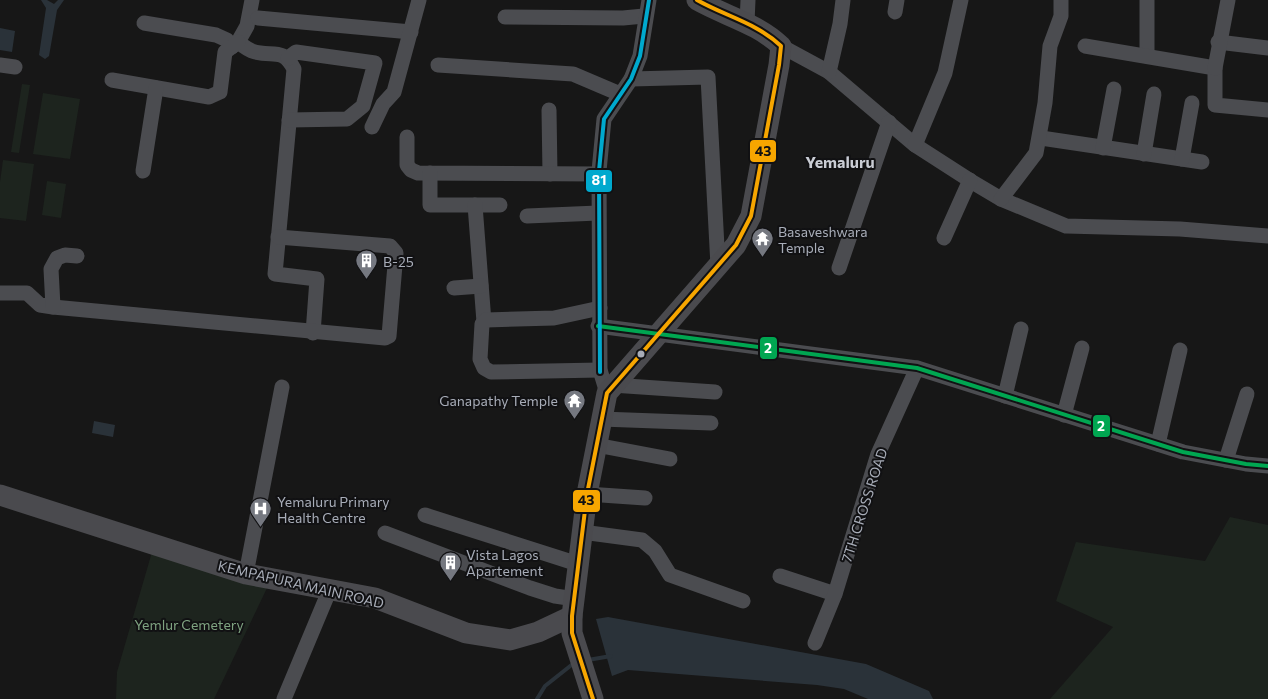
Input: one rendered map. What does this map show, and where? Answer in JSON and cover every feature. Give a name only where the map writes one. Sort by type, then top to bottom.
[{"type":"street","points":[[112,80],[209,97],[220,92],[225,52],[235,44],[247,26],[252,0]]},
{"type":"street","points":[[372,127],[383,104],[394,92],[420,0]]},
{"type":"street","points":[[575,620],[582,532],[587,494],[602,419],[606,383],[598,326],[600,308],[598,174],[604,119],[631,79],[640,56],[644,16],[648,0]]},
{"type":"street","points":[[697,0],[717,12],[767,33],[780,46],[829,72],[915,145],[1001,199],[1066,226],[1180,229],[1268,236]]},
{"type":"street","points":[[747,23],[748,0]]},
{"type":"street","points":[[829,72],[840,24],[843,0]]},
{"type":"street","points":[[915,145],[945,73],[961,0]]},
{"type":"street","points":[[1001,199],[1036,153],[1041,138],[1050,46],[1061,16],[1062,0]]},
{"type":"street","points":[[1148,0],[1148,56]]},
{"type":"street","points":[[1228,0],[1218,42],[1215,68],[1215,105],[1268,110]]},
{"type":"street","points":[[505,17],[623,18],[644,16]]},
{"type":"street","points":[[258,18],[411,32]]},
{"type":"street","points":[[144,23],[216,35],[252,51],[282,54],[288,58],[294,70],[275,274],[317,279],[313,333]]},
{"type":"street","points":[[1218,42],[1268,48]]},
{"type":"street","points":[[606,383],[658,335],[718,266],[736,245],[751,216],[780,46]]},
{"type":"street","points":[[1085,46],[1215,68]]},
{"type":"street","points":[[288,58],[296,52],[374,63],[363,106],[347,119],[289,120]]},
{"type":"street","points":[[438,65],[573,74],[620,94]]},
{"type":"street","points":[[631,79],[706,76],[709,79],[718,266]]},
{"type":"street","points":[[143,171],[156,88]]},
{"type":"street","points":[[1103,148],[1114,89]]},
{"type":"street","points":[[1144,154],[1154,94]]},
{"type":"street","points":[[1182,159],[1192,103]]},
{"type":"street","points":[[549,110],[550,174]]},
{"type":"street","points":[[839,268],[889,122]]},
{"type":"street","points":[[406,137],[407,165],[411,170],[418,173],[598,174]]},
{"type":"street","points":[[1041,138],[1202,162]]},
{"type":"street","points":[[430,173],[430,206],[500,205]]},
{"type":"street","points":[[944,238],[970,180]]},
{"type":"street","points":[[475,205],[484,322],[482,324],[480,359],[484,368],[491,372],[715,392]]},
{"type":"street","points":[[527,216],[598,213]]},
{"type":"street","points":[[0,293],[28,293],[40,305],[52,307],[313,333],[385,338],[388,336],[396,253],[390,246],[278,237]]},
{"type":"street","points":[[52,307],[51,269],[57,258],[65,255],[77,256]]},
{"type":"street","points":[[454,288],[481,286]]},
{"type":"street","points":[[484,322],[486,320],[508,321],[554,318],[600,308]]},
{"type":"street","points":[[598,326],[637,329],[658,335],[917,368],[1158,444],[1226,460],[1268,466]]},
{"type":"street","points":[[1005,396],[1022,329]]},
{"type":"street","points":[[1064,415],[1082,348]]},
{"type":"street","points":[[1158,444],[1180,350]]},
{"type":"street","name":"7TH CROSS ROAD","points":[[815,643],[835,594],[878,454],[917,368]]},
{"type":"street","points":[[246,574],[282,387]]},
{"type":"street","points":[[1226,460],[1247,394]]},
{"type":"street","points":[[602,419],[710,423]]},
{"type":"street","points":[[596,445],[670,459]]},
{"type":"street","points":[[587,494],[645,498]]},
{"type":"street","name":"KEMPAPURA MAIN ROAD","points":[[0,495],[246,574],[374,598],[466,633],[510,640],[575,620]]},
{"type":"street","points":[[425,515],[578,564]]},
{"type":"street","points":[[582,532],[642,540],[655,551],[670,575],[743,601]]},
{"type":"street","points":[[385,533],[555,596],[575,620],[603,699]]},
{"type":"street","points":[[780,576],[835,594]]},
{"type":"street","points":[[284,699],[330,589]]},
{"type":"green space","points":[[22,84],[30,85],[19,153],[11,152]]},
{"type":"green space","points":[[43,93],[80,99],[70,159],[33,154]]},
{"type":"green space","points":[[3,160],[34,164],[26,221],[0,218],[0,182]]},
{"type":"green space","points":[[47,181],[66,184],[61,218],[42,215]]},
{"type":"green space","points":[[1230,517],[1268,525],[1268,699],[1050,699],[1113,627],[1056,601],[1076,542],[1205,561]]},
{"type":"green space","name":"Yemlur Cemetery","points":[[152,552],[267,588],[214,699],[116,699],[117,672]]},
{"type":"shaded area","points":[[41,0],[47,0],[54,4],[58,0],[64,0],[57,10],[49,56],[45,59],[39,55],[46,8]]},
{"type":"shaded area","points":[[0,28],[15,31],[12,52],[0,50]]},
{"type":"shaded area","points":[[94,421],[115,425],[113,437],[92,433]]},
{"type":"shaded area","points":[[608,617],[866,664],[929,691],[933,699],[868,699],[844,689],[817,685],[628,670],[612,676],[596,619]]},
{"type":"waterway","points":[[588,660],[611,656]]},
{"type":"waterway","points":[[537,699],[545,686],[574,663]]},
{"type":"transit line","name":"81","points":[[600,372],[599,171],[604,119],[631,79],[640,56],[649,0]]},
{"type":"transit line","name":"43","points":[[593,699],[572,633],[572,616],[587,494],[607,393],[736,245],[751,216],[779,65],[781,46],[772,38],[762,31],[697,0]]},
{"type":"transit line","name":"2","points":[[598,326],[917,368],[1183,452],[1246,464],[1268,466]]},
{"type":"place","name":"Basaveshwara Temple","points":[[762,258]]},
{"type":"place","name":"B-25","points":[[367,280]]},
{"type":"place","name":"Ganapathy Temple","points":[[574,419]]},
{"type":"place","name":"Yemaluru Primary Health Centre","points":[[261,528]]},
{"type":"place","name":"Vista Lagos Apartement","points":[[450,581]]},
{"type":"district","name":"Yemaluru","points":[[840,161]]}]
